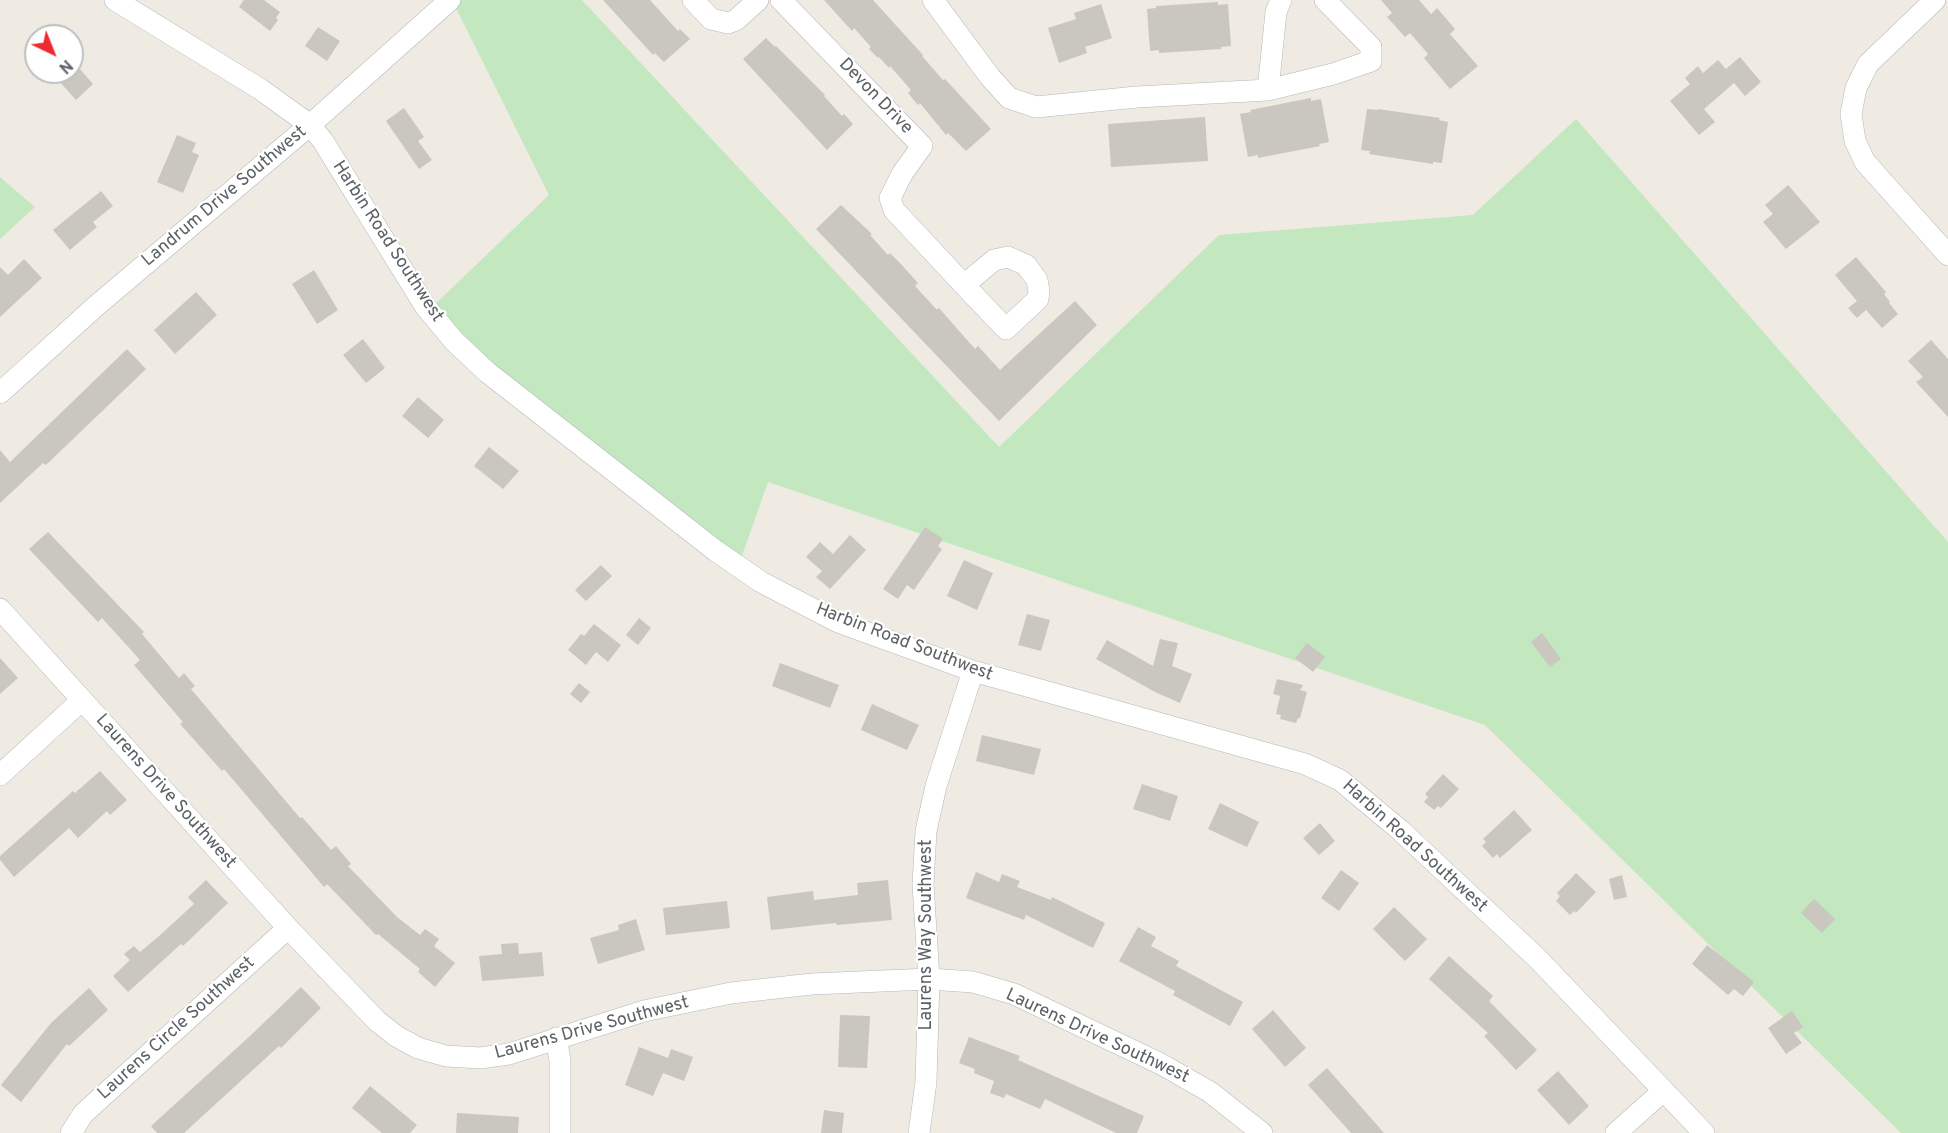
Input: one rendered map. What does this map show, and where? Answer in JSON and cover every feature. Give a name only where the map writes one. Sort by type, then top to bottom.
[{"type":"street","name":"Harbin Road Southwest","points":[[115,0],[260,89],[310,125],[323,141],[425,306],[454,341],[487,372],[716,551],[761,582],[838,622],[973,671],[1305,764],[1340,780],[1400,830],[1537,958],[1704,1133]]},
{"type":"street","name":"Landrum Drive Southwest","points":[[0,393],[96,306],[310,125],[450,0]]},
{"type":"street","points":[[693,0],[711,19],[728,23],[736,20],[758,0]]},
{"type":"street","name":"Devon Drive","points":[[781,0],[922,146],[902,174],[890,198],[894,210],[964,285]]},
{"type":"street","points":[[933,0],[990,77],[1009,98],[1036,107],[1137,97],[1268,90],[1333,74],[1371,61],[1371,48],[1325,0]]},
{"type":"street","points":[[1268,90],[1276,12],[1281,0]]},
{"type":"street","points":[[1935,0],[1868,64],[1856,88],[1851,114],[1855,141],[1865,162],[1948,255]]},
{"type":"street","name":"Laurens Drive Southwest","points":[[0,609],[288,928],[377,1021],[396,1036],[418,1048],[446,1056],[480,1058],[509,1054],[644,1011],[731,993],[812,984],[929,979],[973,982],[1014,994],[1161,1064],[1210,1092],[1262,1133]]},
{"type":"street","name":"Laurens Way Southwest","points":[[919,1133],[926,1082],[929,979],[923,884],[926,831],[936,786],[973,671]]},
{"type":"street","points":[[0,775],[81,701]]},
{"type":"street","name":"Laurens Circle Southwest","points":[[71,1133],[83,1114],[288,928]]},
{"type":"street","points":[[556,1038],[560,1060],[560,1133]]},
{"type":"street","points":[[1616,1133],[1663,1091]]},
{"type":"green space","points":[[456,0],[582,0],[999,447],[1219,235],[1473,215],[1576,119],[1948,542],[1948,1133],[1901,1133],[1485,725],[768,482],[738,567],[458,352],[431,308],[549,195],[453,2]]},
{"type":"green space","points":[[0,177],[35,207],[0,239]]},
{"type":"building","points":[[244,0],[264,0],[280,12],[276,18],[278,20],[270,31],[239,7]]},
{"type":"building","points":[[603,0],[650,0],[678,31],[680,29],[690,39],[664,62],[655,53],[653,55]]},
{"type":"building","points":[[824,0],[873,0],[943,80],[945,79],[991,129],[966,151],[948,133],[946,135],[920,103],[918,105],[908,93],[911,90],[890,66],[889,68],[869,49],[871,47],[854,28],[852,31]]},
{"type":"building","points":[[1381,0],[1419,0],[1431,14],[1437,8],[1455,29],[1450,34],[1478,66],[1450,89],[1424,58],[1428,54],[1410,33],[1405,37],[1387,17],[1392,13]]},
{"type":"building","points":[[1218,2],[1218,5],[1228,4],[1231,46],[1221,47],[1221,49],[1159,53],[1159,50],[1150,51],[1147,9],[1156,8],[1156,6]]},
{"type":"building","points":[[1101,4],[1112,38],[1085,47],[1087,53],[1059,63],[1048,28],[1076,19],[1074,13]]},
{"type":"building","points":[[318,27],[340,41],[327,61],[305,46]]},
{"type":"building","points":[[766,38],[825,95],[842,116],[844,114],[853,124],[827,150],[743,59]]},
{"type":"building","points":[[1740,57],[1761,82],[1745,96],[1734,83],[1704,109],[1715,122],[1699,135],[1670,101],[1690,84],[1685,78],[1698,66],[1703,73],[1718,60],[1726,69]]},
{"type":"building","points":[[84,74],[93,84],[76,100],[62,84],[84,84]]},
{"type":"building","points":[[1311,98],[1311,101],[1321,99],[1329,142],[1319,144],[1320,146],[1258,158],[1258,155],[1248,157],[1240,114]]},
{"type":"building","points":[[404,108],[424,137],[418,141],[432,160],[419,169],[386,121]]},
{"type":"building","points":[[1367,109],[1440,118],[1439,120],[1448,122],[1442,163],[1433,162],[1433,164],[1369,154],[1370,151],[1361,150]]},
{"type":"building","points":[[1205,117],[1208,161],[1111,167],[1108,124]]},
{"type":"building","points":[[177,135],[196,143],[192,152],[199,155],[183,193],[157,182]]},
{"type":"building","points":[[1788,185],[1820,222],[1786,249],[1763,222],[1773,214],[1765,205]]},
{"type":"building","points":[[101,191],[113,206],[93,222],[97,227],[70,250],[53,230]]},
{"type":"building","points":[[841,205],[872,234],[870,235],[888,255],[890,253],[900,263],[918,283],[915,286],[937,310],[939,308],[975,349],[978,346],[1000,370],[1075,301],[1097,325],[999,421],[816,229]]},
{"type":"building","points":[[1856,257],[1886,292],[1884,294],[1898,314],[1882,328],[1866,310],[1857,318],[1848,308],[1857,301],[1835,275]]},
{"type":"building","points":[[24,259],[42,278],[0,317],[0,267],[8,275]]},
{"type":"building","points":[[314,270],[338,310],[317,324],[292,284]]},
{"type":"building","points":[[196,292],[217,315],[175,354],[154,330]]},
{"type":"building","points":[[363,339],[385,368],[366,383],[343,355]]},
{"type":"building","points":[[1931,340],[1948,359],[1948,417],[1916,382],[1923,377],[1908,361]]},
{"type":"building","points":[[127,349],[146,369],[46,465],[43,463],[0,503],[0,450],[10,462]]},
{"type":"building","points":[[418,397],[444,420],[428,438],[402,416]]},
{"type":"building","points":[[489,447],[519,471],[503,489],[474,466]]},
{"type":"building","points":[[925,527],[943,539],[938,546],[942,549],[914,590],[907,585],[898,599],[883,589]]},
{"type":"building","points":[[48,532],[144,632],[142,634],[179,678],[184,673],[195,686],[191,689],[300,818],[302,817],[331,850],[336,846],[351,864],[348,866],[397,917],[420,935],[425,929],[439,939],[434,946],[455,963],[435,987],[418,972],[420,969],[378,934],[376,935],[327,884],[324,887],[224,769],[222,771],[180,724],[183,722],[134,665],[140,660],[102,618],[98,622],[29,549]]},
{"type":"building","points":[[850,535],[866,550],[830,589],[816,577],[822,571],[806,557],[820,542],[833,554]]},
{"type":"building","points":[[964,560],[993,573],[977,610],[947,596]]},
{"type":"building","points":[[601,565],[612,576],[586,601],[575,590]]},
{"type":"building","points":[[1027,614],[1050,620],[1041,651],[1018,645]]},
{"type":"building","points":[[639,618],[651,628],[638,645],[626,635]]},
{"type":"building","points":[[594,624],[621,645],[608,662],[596,652],[586,665],[568,650],[581,634],[584,636]]},
{"type":"building","points":[[1542,633],[1561,659],[1550,667],[1531,642]]},
{"type":"building","points":[[1160,639],[1178,643],[1172,666],[1192,674],[1180,703],[1155,692],[1096,659],[1107,640],[1153,666]]},
{"type":"building","points":[[1307,643],[1325,657],[1313,672],[1295,658]]},
{"type":"building","points":[[0,658],[18,678],[0,694]]},
{"type":"building","points":[[780,663],[839,685],[830,708],[772,686]]},
{"type":"building","points":[[1277,679],[1303,685],[1300,690],[1307,692],[1300,718],[1296,723],[1280,719],[1281,715],[1276,714],[1280,696],[1273,694]]},
{"type":"building","points":[[579,683],[590,692],[581,703],[570,694]]},
{"type":"building","points":[[872,704],[919,725],[907,750],[861,730]]},
{"type":"building","points":[[982,735],[1041,749],[1034,775],[976,761]]},
{"type":"building","points":[[100,771],[127,800],[110,815],[107,811],[78,838],[69,828],[14,877],[0,860],[0,856],[73,791],[75,793]]},
{"type":"building","points":[[1443,774],[1459,789],[1441,808],[1438,806],[1434,810],[1424,802],[1428,797],[1425,794]]},
{"type":"building","points":[[1142,784],[1178,796],[1170,821],[1133,809]]},
{"type":"building","points":[[1220,803],[1259,822],[1247,847],[1208,829]]},
{"type":"building","points":[[1514,810],[1532,830],[1500,858],[1497,854],[1493,858],[1482,846],[1486,842],[1483,839]]},
{"type":"building","points":[[1320,823],[1335,841],[1319,855],[1303,838]]},
{"type":"building","points":[[1341,870],[1359,883],[1339,911],[1321,898]]},
{"type":"building","points":[[976,872],[999,882],[1002,874],[1020,881],[1017,887],[1051,900],[1052,897],[1105,923],[1093,948],[1026,915],[1024,920],[966,898]]},
{"type":"building","points":[[1576,873],[1596,892],[1576,913],[1574,911],[1570,915],[1556,901],[1560,896],[1557,893]]},
{"type":"building","points":[[1622,875],[1627,897],[1614,900],[1609,879]]},
{"type":"building","points":[[206,880],[228,903],[183,946],[181,944],[128,992],[113,976],[130,960],[124,954],[134,946],[140,952],[158,937],[194,904],[188,897]]},
{"type":"building","points":[[888,880],[892,920],[771,930],[767,897],[813,891],[814,900],[858,895],[857,883]]},
{"type":"building","points":[[1814,899],[1835,919],[1822,933],[1801,913]]},
{"type":"building","points":[[727,901],[730,928],[666,935],[663,908]]},
{"type":"building","points":[[1394,907],[1427,939],[1405,961],[1373,929]]},
{"type":"building","points":[[636,919],[645,950],[598,964],[590,938],[619,930],[618,925]]},
{"type":"building","points":[[1138,927],[1156,937],[1151,946],[1179,961],[1176,966],[1243,1002],[1230,1026],[1173,995],[1175,991],[1119,961]]},
{"type":"building","points":[[518,943],[519,954],[542,952],[544,976],[482,981],[479,956],[502,954],[501,944]]},
{"type":"building","points":[[1707,945],[1754,982],[1743,996],[1734,989],[1728,995],[1692,964]]},
{"type":"building","points":[[1449,956],[1493,996],[1489,1001],[1537,1050],[1516,1070],[1484,1036],[1488,1033],[1429,979]]},
{"type":"building","points":[[301,987],[321,1008],[281,1048],[279,1046],[184,1133],[157,1133],[151,1126]]},
{"type":"building","points":[[89,988],[108,1010],[69,1046],[67,1044],[21,1102],[1,1085],[51,1023]]},
{"type":"building","points":[[1273,1010],[1306,1048],[1285,1067],[1252,1029]]},
{"type":"building","points":[[1792,1011],[1803,1027],[1794,1033],[1802,1043],[1786,1054],[1768,1028]]},
{"type":"building","points":[[840,1015],[870,1016],[867,1068],[838,1067]]},
{"type":"building","points":[[969,1037],[1020,1056],[1018,1060],[1144,1116],[1137,1133],[1116,1133],[1045,1099],[1040,1109],[1006,1094],[1004,1098],[990,1093],[994,1081],[974,1073],[975,1069],[959,1063]]},
{"type":"building","points":[[639,1047],[668,1058],[671,1049],[693,1057],[684,1081],[663,1073],[653,1096],[625,1085]]},
{"type":"building","points":[[1327,1068],[1384,1133],[1351,1133],[1308,1085]]},
{"type":"building","points":[[1558,1071],[1589,1106],[1569,1125],[1537,1090]]},
{"type":"building","points":[[370,1086],[417,1125],[410,1133],[382,1133],[352,1108]]},
{"type":"building","points":[[824,1110],[844,1113],[842,1133],[821,1133]]},
{"type":"building","points":[[457,1113],[519,1117],[518,1133],[456,1133]]}]
